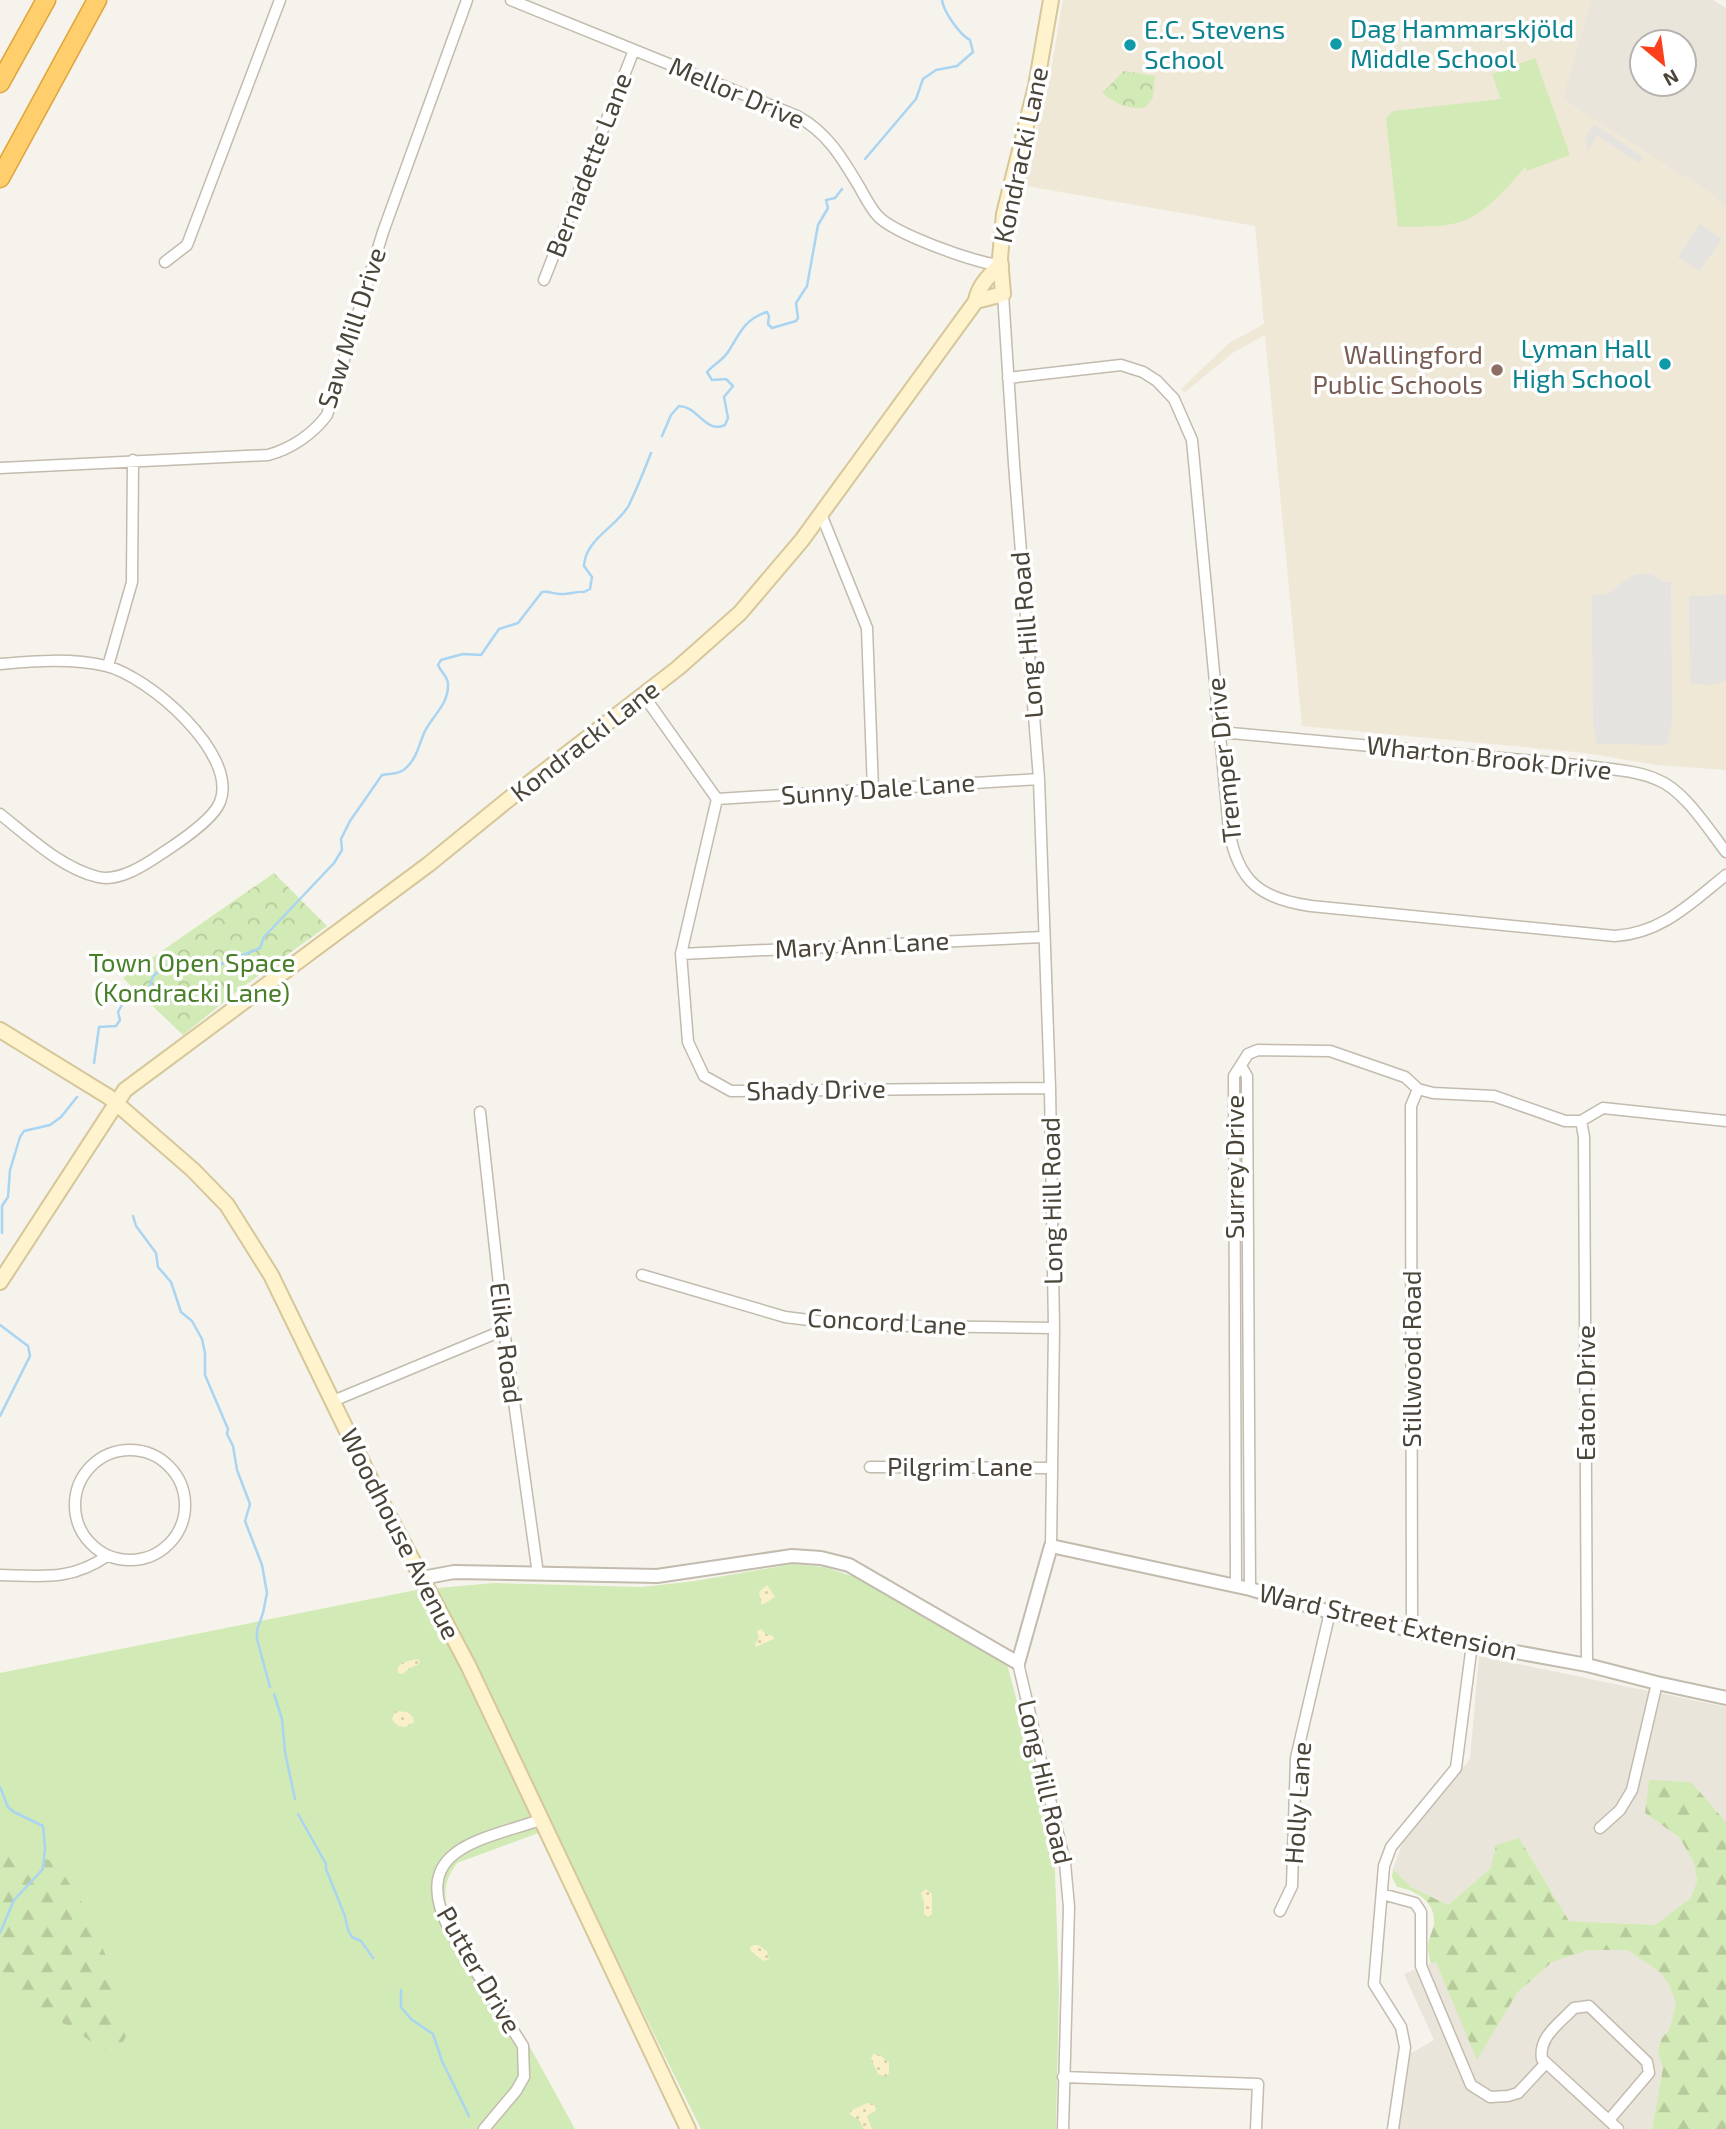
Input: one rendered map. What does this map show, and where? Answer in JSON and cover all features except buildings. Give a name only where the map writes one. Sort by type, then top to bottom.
[{"type":"highway","points":[[0,83],[46,0]]},
{"type":"highway","points":[[0,178],[97,0]]},
{"type":"main road","name":"Kondracki Lane","points":[[0,1282],[125,1090],[412,878],[515,794],[644,696],[699,652],[778,571],[976,301],[977,293],[1001,265],[1004,214],[1035,94],[1051,0]]},
{"type":"main road","name":"Long Hill Road","points":[[1001,265],[1003,294]]},
{"type":"main road","points":[[976,301],[1003,294]]},
{"type":"main road","name":"Woodhouse Avenue","points":[[0,1030],[116,1102],[194,1170],[231,1212],[271,1275],[468,1665],[688,2129]]},
{"type":"street","points":[[165,262],[187,245],[280,0]]},
{"type":"street","name":"Saw Mill Drive","points":[[0,468],[274,453],[310,433],[327,415],[383,232],[467,0]]},
{"type":"street","name":"Mellor Drive","points":[[511,0],[805,120],[833,144],[874,212],[883,222],[904,233],[980,262],[1001,265]]},
{"type":"street","name":"Bernadette Lane","points":[[544,280],[634,50]]},
{"type":"street","name":"Long Hill Road","points":[[1003,294],[1039,779],[1050,1087],[1054,1328],[1051,1546],[1018,1664],[1065,1863],[1069,1907],[1063,2129]]},
{"type":"street","name":"Tremper Drive","points":[[1008,378],[1121,365],[1143,372],[1157,381],[1178,404],[1192,440],[1229,830],[1237,860],[1256,887],[1285,901],[1615,936],[1635,934],[1660,924],[1726,875]]},
{"type":"street","points":[[108,666],[132,582],[133,460]]},
{"type":"street","points":[[821,514],[867,628],[873,790]]},
{"type":"street","points":[[0,664],[49,660],[108,666],[152,689],[181,712],[205,742],[225,788],[219,805],[190,835],[146,864],[120,876],[100,878],[61,861],[0,814]]},
{"type":"street","points":[[644,696],[718,799]]},
{"type":"street","name":"Wharton Brook Drive","points":[[1220,732],[1562,764],[1644,775],[1661,780],[1680,796],[1726,852]]},
{"type":"street","name":"Sunny Dale Lane","points":[[718,799],[1039,779]]},
{"type":"street","name":"Shady Drive","points":[[718,799],[681,954],[688,1042],[704,1076],[731,1091],[1050,1087]]},
{"type":"street","name":"Mary Ann Lane","points":[[681,954],[1043,937]]},
{"type":"street","points":[[1241,1066],[1248,1054],[1258,1050],[1330,1051],[1405,1077],[1418,1089],[1433,1093],[1494,1096],[1564,1121],[1581,1121],[1603,1108],[1726,1121]]},
{"type":"street","name":"Surrey Drive","points":[[1236,1586],[1234,1076],[1241,1066],[1247,1076],[1250,1589]]},
{"type":"street","name":"Stillwood Road","points":[[1412,1630],[1411,1106],[1418,1089]]},
{"type":"street","name":"Elika Road","points":[[480,1112],[504,1330],[538,1574]]},
{"type":"street","name":"Eaton Drive","points":[[1581,1121],[1584,1137],[1587,1665]]},
{"type":"street","name":"Concord Lane","points":[[642,1275],[785,1317],[849,1325],[1054,1328]]},
{"type":"street","points":[[333,1401],[504,1330]]},
{"type":"street","points":[[0,1575],[53,1577],[75,1573],[107,1556],[128,1560],[150,1557],[167,1545],[180,1528],[185,1499],[174,1473],[164,1462],[152,1455],[131,1451],[110,1454],[92,1466],[79,1483],[75,1497],[78,1525],[90,1543],[107,1556]]},
{"type":"street","name":"Pilgrim Lane","points":[[870,1466],[1050,1468]]},
{"type":"street","name":"Ward Street Extension","points":[[1051,1546],[1250,1589],[1330,1612],[1472,1644],[1587,1665],[1726,1698]]},
{"type":"street","points":[[422,1578],[454,1572],[657,1576],[792,1556],[821,1558],[849,1565],[1018,1664]]},
{"type":"street","name":"Holly Lane","points":[[1280,1911],[1292,1886],[1296,1758],[1330,1612]]},
{"type":"street","points":[[1394,2129],[1405,2047],[1401,2027],[1374,1984],[1384,1866],[1391,1847],[1457,1768],[1472,1644]]},
{"type":"street","points":[[1600,1828],[1620,1810],[1632,1790],[1657,1683]]},
{"type":"street","name":"Putter Drive","points":[[484,2129],[516,2091],[524,2077],[523,2046],[444,1919],[436,1893],[438,1878],[442,1866],[453,1853],[478,1841],[541,1819]]},
{"type":"street","points":[[1382,1894],[1410,1901],[1419,1907],[1421,1966],[1471,2085],[1490,2096],[1508,2096],[1518,2093],[1545,2064]]},
{"type":"street","points":[[1609,2120],[1649,2073],[1647,2062],[1589,2006],[1574,2008],[1545,2038],[1541,2050],[1545,2064],[1618,2129]]},
{"type":"street","points":[[1063,2077],[1258,2084],[1256,2129]]},
{"type":"shaded area","name":"Wallingford Public Schools","points":[[1063,0],[1591,0],[1562,99],[1711,194],[1726,207],[1726,770],[1657,765],[1585,753],[1302,726],[1265,335],[1234,352],[1184,393],[1181,389],[1229,343],[1264,324],[1255,226],[1021,185],[1049,83]]},
{"type":"shaded area","points":[[1591,0],[1713,0],[1726,8],[1726,207],[1711,194],[1562,99]]},
{"type":"shaded area","points":[[1594,124],[1643,157],[1639,163],[1597,135],[1588,151],[1585,138]]},
{"type":"shaded area","points":[[1700,224],[1722,239],[1699,271],[1678,257]]},
{"type":"shaded area","points":[[1636,574],[1652,574],[1664,582],[1671,582],[1672,722],[1667,745],[1597,744],[1593,723],[1592,596],[1610,593]]},
{"type":"shaded area","points":[[1726,595],[1726,681],[1711,685],[1690,683],[1689,596]]},
{"type":"shaded area","points":[[1479,1656],[1726,1707],[1726,1822],[1691,1782],[1649,1781],[1645,1813],[1680,1838],[1694,1863],[1697,1881],[1692,1898],[1655,1925],[1569,1921],[1519,1838],[1491,1868],[1448,1905],[1411,1887],[1393,1869],[1402,1844],[1470,1759]]},
{"type":"shaded area","points":[[1588,1950],[1628,1950],[1661,1973],[1676,2004],[1669,2030],[1662,2038],[1658,2054],[1663,2068],[1652,2129],[1399,2129],[1410,2054],[1434,2040],[1404,1974],[1435,1961],[1517,1993],[1552,1962]]},
{"type":"green space","points":[[1535,58],[1570,155],[1527,171],[1525,167],[1489,205],[1463,221],[1440,226],[1398,227],[1386,118],[1393,111],[1501,99],[1492,74]]},
{"type":"green space","points":[[1124,71],[1155,76],[1153,97],[1146,107],[1122,105],[1102,93]]},
{"type":"green space","name":"Town Open Space (Kondracki Lane)","points":[[274,873],[327,926],[240,989],[183,1035],[123,978]]},
{"type":"green space","points":[[793,1564],[824,1567],[858,1578],[1007,1664],[1054,1841],[1059,1992],[1056,2129],[701,2129],[552,1828],[457,1863],[447,1882],[446,1900],[448,1915],[531,2049],[575,2129],[0,2129],[0,1673],[416,1590],[494,1583],[642,1587]]},
{"type":"green space","points":[[1649,1780],[1691,1782],[1726,1822],[1726,2129],[1652,2129],[1663,2068],[1658,2054],[1659,2047],[1669,2030],[1676,2004],[1661,1973],[1628,1950],[1588,1950],[1552,1962],[1517,1993],[1477,2060],[1436,1962],[1430,1963],[1428,1943],[1434,1924],[1432,1909],[1417,1894],[1397,1887],[1392,1877],[1393,1869],[1411,1887],[1448,1905],[1491,1868],[1496,1845],[1519,1838],[1569,1921],[1655,1925],[1691,1898],[1697,1881],[1694,1863],[1680,1838],[1645,1813]]},
{"type":"green space","points":[[0,1841],[56,1863],[87,1910],[110,1966],[118,2018],[126,2037],[119,2047],[106,2051],[14,1991],[0,1986]]},
{"type":"sand","points":[[767,1585],[775,1597],[761,1604],[759,1592]]},
{"type":"sand","points":[[761,1629],[774,1639],[756,1647],[759,1638],[757,1631]]},
{"type":"sand","points":[[417,1659],[419,1664],[403,1674],[398,1673],[397,1669],[401,1663]]},
{"type":"sand","points":[[395,1711],[408,1712],[414,1722],[406,1727],[397,1726],[392,1719]]},
{"type":"sand","points":[[926,1889],[932,1894],[932,1914],[928,1917],[924,1914],[921,1893]]},
{"type":"sand","points":[[753,1945],[767,1951],[769,1959],[763,1961],[751,1951],[750,1947]]},
{"type":"sand","points":[[873,2054],[880,2055],[889,2062],[889,2073],[886,2077],[878,2074],[871,2059]]},
{"type":"sand","points":[[867,2103],[876,2108],[867,2116],[872,2129],[864,2129],[859,2120],[849,2114]]},
{"type":"waterway","points":[[865,159],[916,99],[923,79],[936,70],[957,66],[973,52],[970,40],[953,22],[942,0]]},
{"type":"waterway","points":[[662,436],[671,415],[679,406],[691,410],[712,426],[725,425],[728,418],[724,397],[733,386],[726,379],[712,380],[707,372],[726,355],[747,323],[759,315],[767,312],[768,324],[772,328],[796,321],[796,303],[807,286],[818,225],[828,208],[826,200],[835,198],[842,189]]},
{"type":"waterway","points":[[94,1063],[99,1027],[116,1026],[120,1020],[118,1012],[123,1003],[147,995],[153,976],[160,971],[184,965],[214,967],[260,948],[264,937],[334,863],[342,850],[341,839],[350,821],[382,775],[404,770],[410,763],[427,727],[443,705],[448,684],[438,665],[441,660],[463,654],[481,655],[499,629],[518,623],[542,592],[563,594],[590,589],[592,577],[584,566],[590,548],[624,513],[651,453]]},
{"type":"waterway","points":[[2,1233],[2,1206],[8,1197],[10,1170],[20,1137],[24,1131],[50,1125],[61,1117],[77,1097]]},
{"type":"waterway","points":[[133,1216],[136,1226],[156,1253],[158,1267],[171,1282],[181,1312],[192,1321],[202,1339],[205,1375],[228,1429],[237,1470],[250,1504],[245,1521],[262,1565],[267,1593],[257,1639],[270,1687]]},
{"type":"waterway","points":[[0,1325],[28,1346],[30,1356],[0,1416]]},
{"type":"waterway","points":[[274,1694],[282,1719],[285,1752],[295,1799]]},
{"type":"waterway","points":[[0,1787],[8,1807],[43,1826],[45,1848],[43,1869],[14,1900],[0,1933]]},
{"type":"waterway","points":[[298,1814],[326,1864],[348,1930],[352,1937],[361,1941],[373,1958]]},
{"type":"waterway","points":[[401,1990],[401,2007],[411,2019],[433,2034],[442,2061],[469,2116]]},
{"type":"place","name":"Dag Hammarskjöld Middle School","points":[[1336,44]]},
{"type":"place","name":"E.C. Stevens School","points":[[1130,45]]},
{"type":"place","name":"Lyman Hall High School","points":[[1665,364]]},
{"type":"place","name":"Wallingford Public Schools","points":[[1497,370]]}]
